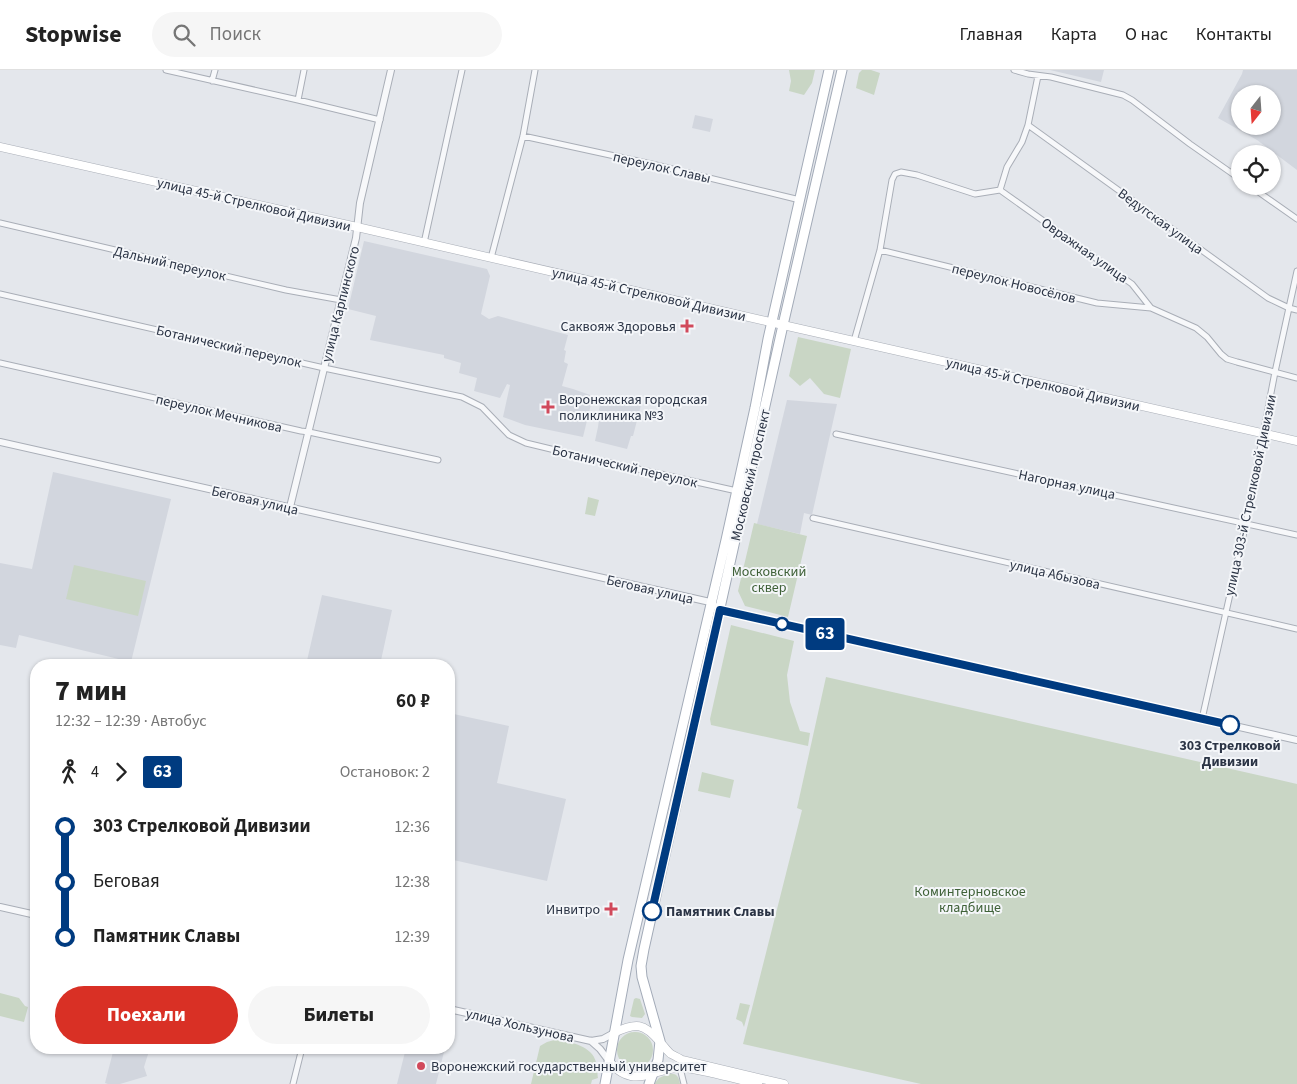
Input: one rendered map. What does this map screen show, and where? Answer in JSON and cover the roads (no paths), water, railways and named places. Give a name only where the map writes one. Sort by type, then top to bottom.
[{"type":"main road","name":"Московский проспект","points":[[605,1084],[628,960],[736,490],[829,70]]},
{"type":"main road","name":"Московский проспект","points":[[649,1084],[658,1060],[660,1041],[642,977],[641,966],[644,949],[783,325],[842,70]]},
{"type":"main road","name":"улица 45-й Стрелковой Дивизии","points":[[0,147],[1297,441]]},
{"type":"main road","name":"улица Хользунова","points":[[614,1034],[626,1027],[642,1027],[652,1031],[670,1053],[682,1060],[784,1084]]},
{"type":"main road","name":"улица Хользунова","points":[[609,1060],[616,1069],[624,1074],[633,1076],[643,1076],[667,1069],[680,1068],[758,1084]]},
{"type":"street","points":[[166,70],[380,120]]},
{"type":"street","points":[[212,81],[215,70]]},
{"type":"street","points":[[298,100],[304,70]]},
{"type":"street","name":"улица Карпинского","points":[[290,507],[356,238],[360,203],[391,70]]},
{"type":"street","points":[[424,243],[462,70]]},
{"type":"street","points":[[491,258],[523,136],[535,70]]},
{"type":"street","points":[[1014,70],[1123,94],[1231,173]]},
{"type":"street","points":[[854,341],[880,250],[892,180],[896,174],[901,172],[917,175],[975,194],[1000,190],[1007,167],[1022,142],[1028,125],[1038,76]]},
{"type":"street","name":"Ведугская улица","points":[[1028,125],[1268,298],[1297,310]]},
{"type":"street","name":"переулок Славы","points":[[523,136],[656,165],[800,200]]},
{"type":"street","name":"Овражная улица","points":[[1000,190],[1132,284],[1151,308],[1196,328],[1207,336],[1227,359],[1297,378]]},
{"type":"street","points":[[1263,195],[1297,219]]},
{"type":"street","name":"Дальний переулок","points":[[0,223],[267,285],[341,300]]},
{"type":"street","name":"переулок Новосёлов","points":[[880,250],[1096,303],[1151,308]]},
{"type":"street","name":"улица 303-й Стрелковой Дивизии","points":[[1202,719],[1246,523],[1275,372],[1297,271]]},
{"type":"street","name":"Ботанический переулок","points":[[0,294],[324,368],[462,397],[482,407],[509,435],[526,443],[736,490]]},
{"type":"street","name":"переулок Мечникова","points":[[0,363],[291,429],[438,460]]},
{"type":"street","name":"Нагорная улица","points":[[836,434],[1297,535]]},
{"type":"street","name":"Беговая улица","points":[[0,442],[710,602],[720,610],[1297,740]]},
{"type":"street","name":"улица Абызова","points":[[813,518],[1297,629]]},
{"type":"street","points":[[0,907],[30,914]]},
{"type":"street","name":"улица Хользунова","points":[[455,1010],[591,1041],[603,1039],[614,1034]]},
{"type":"street","name":"улица Хользунова","points":[[591,1041],[609,1060]]},
{"type":"street","points":[[293,1084],[300,1054]]},
{"type":"street","points":[[680,1068],[684,1084]]},
{"type":"place","name":"Саквояж Здоровья","points":[[687,326]]},
{"type":"place","name":"Воронежская городская поликлиника №3","points":[[548,407]]},
{"type":"place","name":"303 Стрелковой Дивизии","points":[[1230,725]]},
{"type":"place","name":"Инвитро","points":[[611,909]]},
{"type":"place","name":"Памятник Славы","points":[[652,911]]},
{"type":"place","name":"Воронежский государственный университет","points":[[421,1066]]},
{"type":"park label","name":"Московский сквер","points":[[769,580]]},
{"type":"park label","name":"Коминтерновское кладбище","points":[[970,900]]}]
